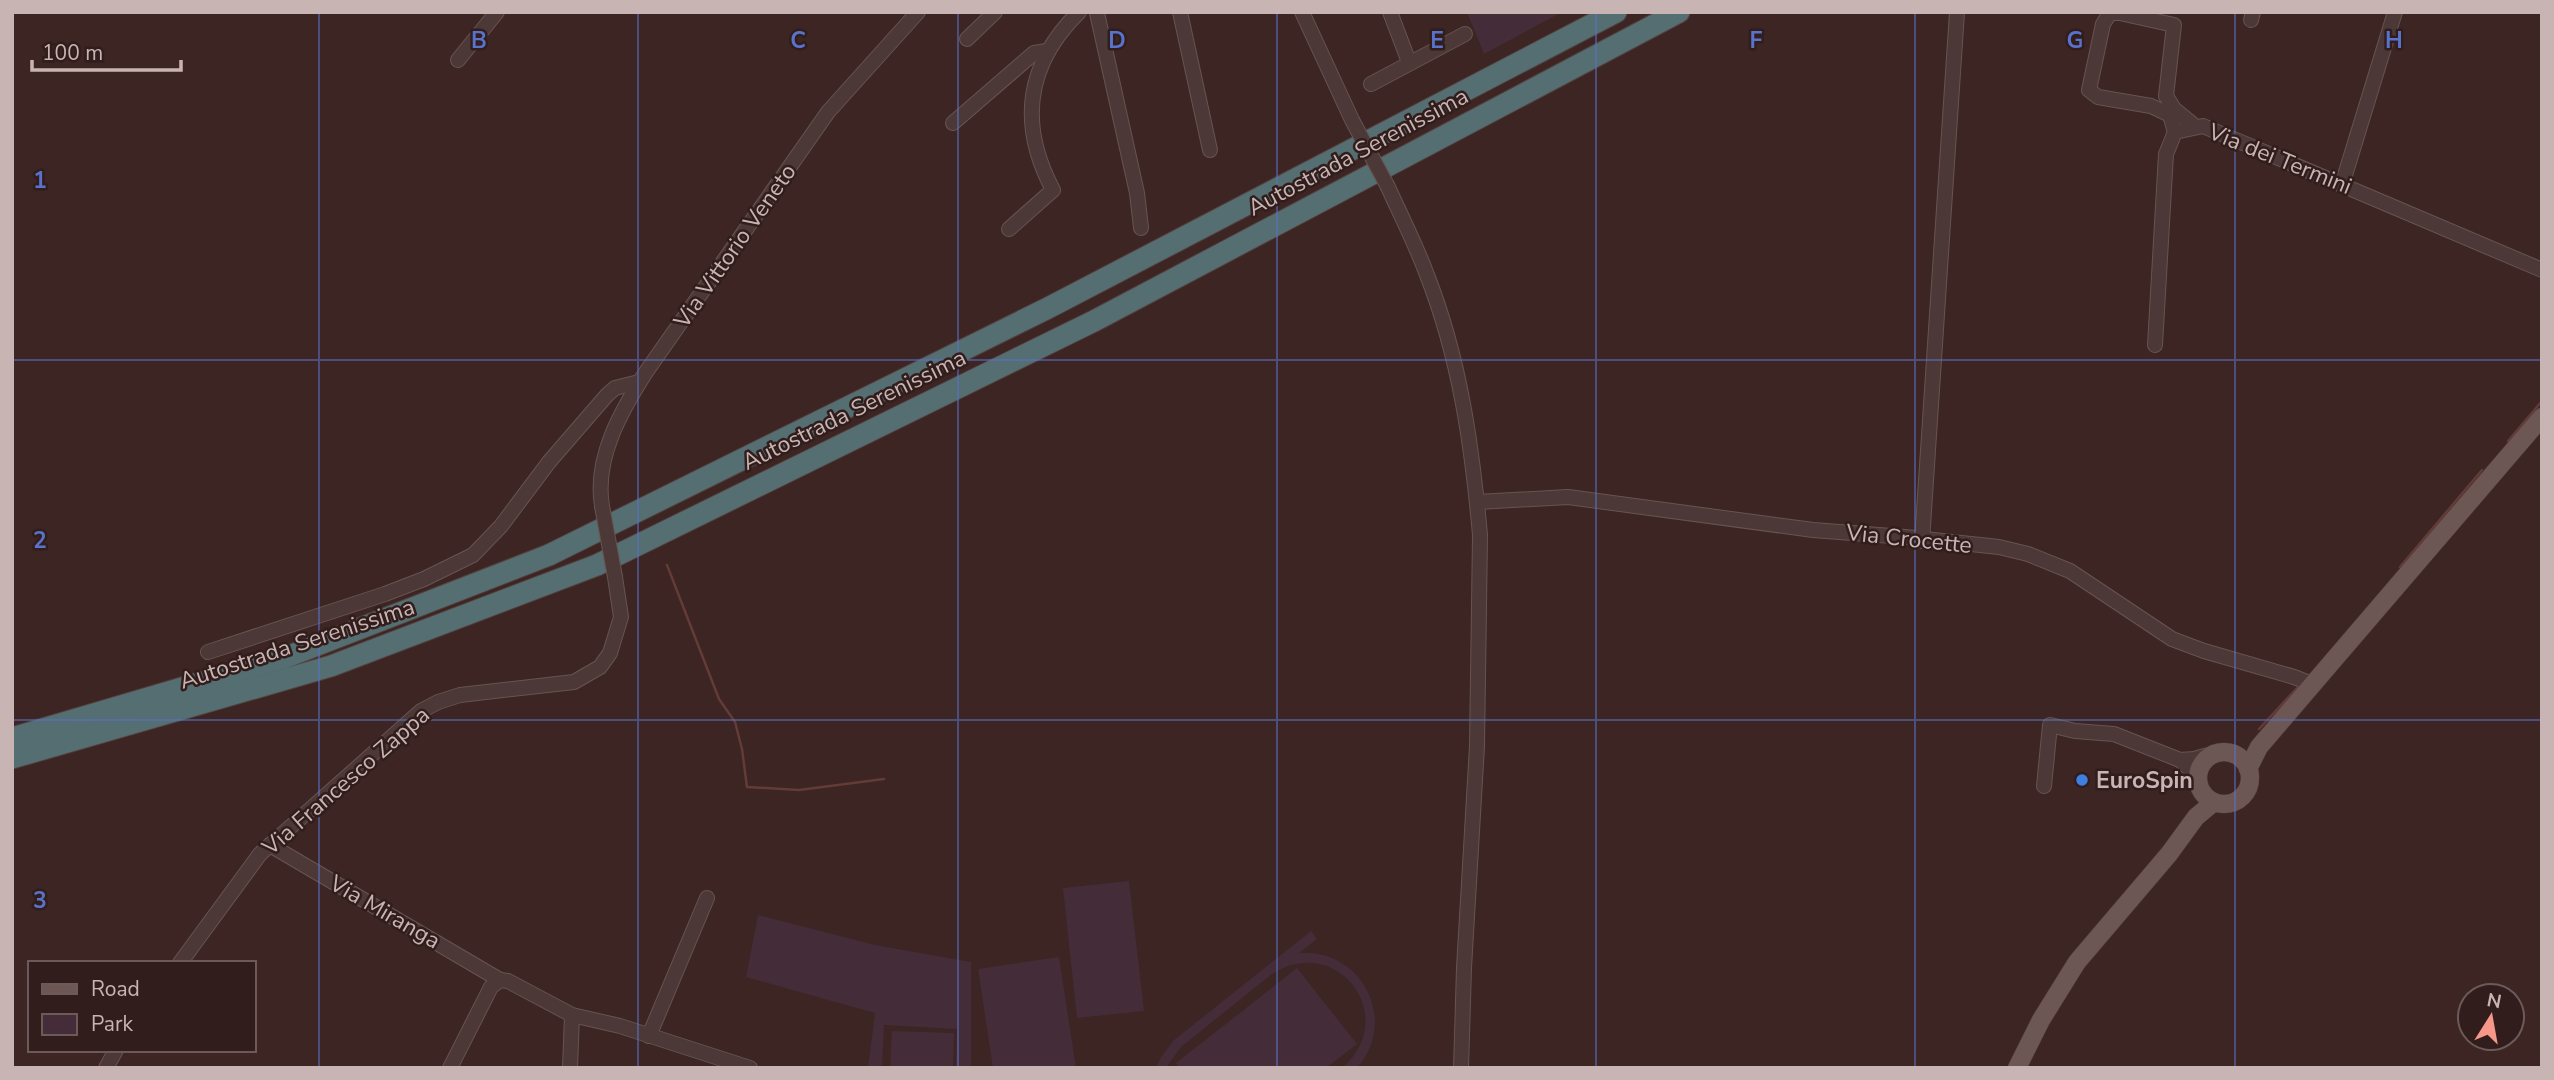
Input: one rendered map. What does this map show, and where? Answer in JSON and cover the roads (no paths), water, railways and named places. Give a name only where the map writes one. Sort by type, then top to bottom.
[{"type":"highway","name":"Autostrada Serenissima","points":[[12,738],[284,658],[549,555],[1048,308],[1616,12]]},
{"type":"highway","name":"Autostrada Serenissima","points":[[12,758],[331,666],[597,565],[1094,321],[1679,12]]},
{"type":"main road","points":[[2204,792],[2232,802],[2242,796],[2248,786],[2248,769],[2259,747],[2542,417]]},
{"type":"main road","points":[[2017,1068],[2041,1020],[2077,961],[2169,853],[2196,817],[2204,792],[2197,776],[2202,763],[2206,758],[2259,747]]},
{"type":"main road","points":[[2227,753],[2242,759],[2248,769]]},
{"type":"street","points":[[458,60],[497,12]]},
{"type":"street","name":"Via Vittorio Veneto","points":[[602,506],[603,476],[609,442],[623,408],[828,112],[918,12]]},
{"type":"street","points":[[967,38],[995,12]]},
{"type":"street","points":[[1009,229],[1053,191],[1039,155],[1032,104],[1036,76],[1047,51],[1061,30],[1079,12]]},
{"type":"street","points":[[1096,12],[1137,193],[1141,228]]},
{"type":"street","points":[[1180,12],[1210,150]]},
{"type":"street","points":[[1302,12],[1352,120],[1388,187],[1427,275],[1461,388],[1472,451],[1480,535],[1477,746],[1461,1068]]},
{"type":"street","points":[[1390,12],[1409,62]]},
{"type":"street","points":[[1922,541],[1957,12]]},
{"type":"street","points":[[2342,184],[2395,12]]},
{"type":"street","points":[[2175,132],[2170,115],[2151,106],[2098,97],[2089,90],[2103,24],[2110,13],[2174,25],[2166,96],[2174,109],[2196,127]]},
{"type":"street","points":[[1371,83],[1465,34]]},
{"type":"street","points":[[953,123],[1034,53],[1047,51]]},
{"type":"street","name":"Via dei Termini","points":[[2155,345],[2166,154],[2175,132],[2196,127],[2203,126],[2542,270]]},
{"type":"street","points":[[208,652],[385,594],[473,555],[501,526],[549,462],[607,396],[615,388],[639,383]]},
{"type":"street","name":"Via Crocette","points":[[1477,502],[1568,497],[1813,530],[1999,548],[2050,561],[2070,571],[2172,639],[2312,684]]},
{"type":"street","name":"Via Francesco Zappa","points":[[181,961],[260,853],[421,711],[460,695],[574,682],[600,667],[610,653],[621,617],[602,506]]},
{"type":"street","points":[[2044,786],[2050,725],[2075,731],[2114,734],[2180,760],[2192,772],[2204,792]]},
{"type":"street","points":[[2180,760],[2227,753]]},
{"type":"street","name":"Via Miranga","points":[[270,845],[504,980],[572,1015],[620,1026],[750,1068]]},
{"type":"street","points":[[649,1036],[707,898]]},
{"type":"street","points":[[450,1068],[491,987],[504,980]]},
{"type":"street","points":[[570,1068],[572,1015]]},
{"type":"street","points":[[106,1068],[115,1052]]},
{"type":"waterway","points":[[2508,441],[2542,401]]},
{"type":"waterway","points":[[2400,567],[2482,470]]},
{"type":"waterway","points":[[667,565],[719,699],[735,722],[747,787],[799,790],[884,779]]},
{"type":"waterway","points":[[2259,729],[2297,688]]},
{"type":"place","name":"EuroSpin","points":[[2082,780]]}]
